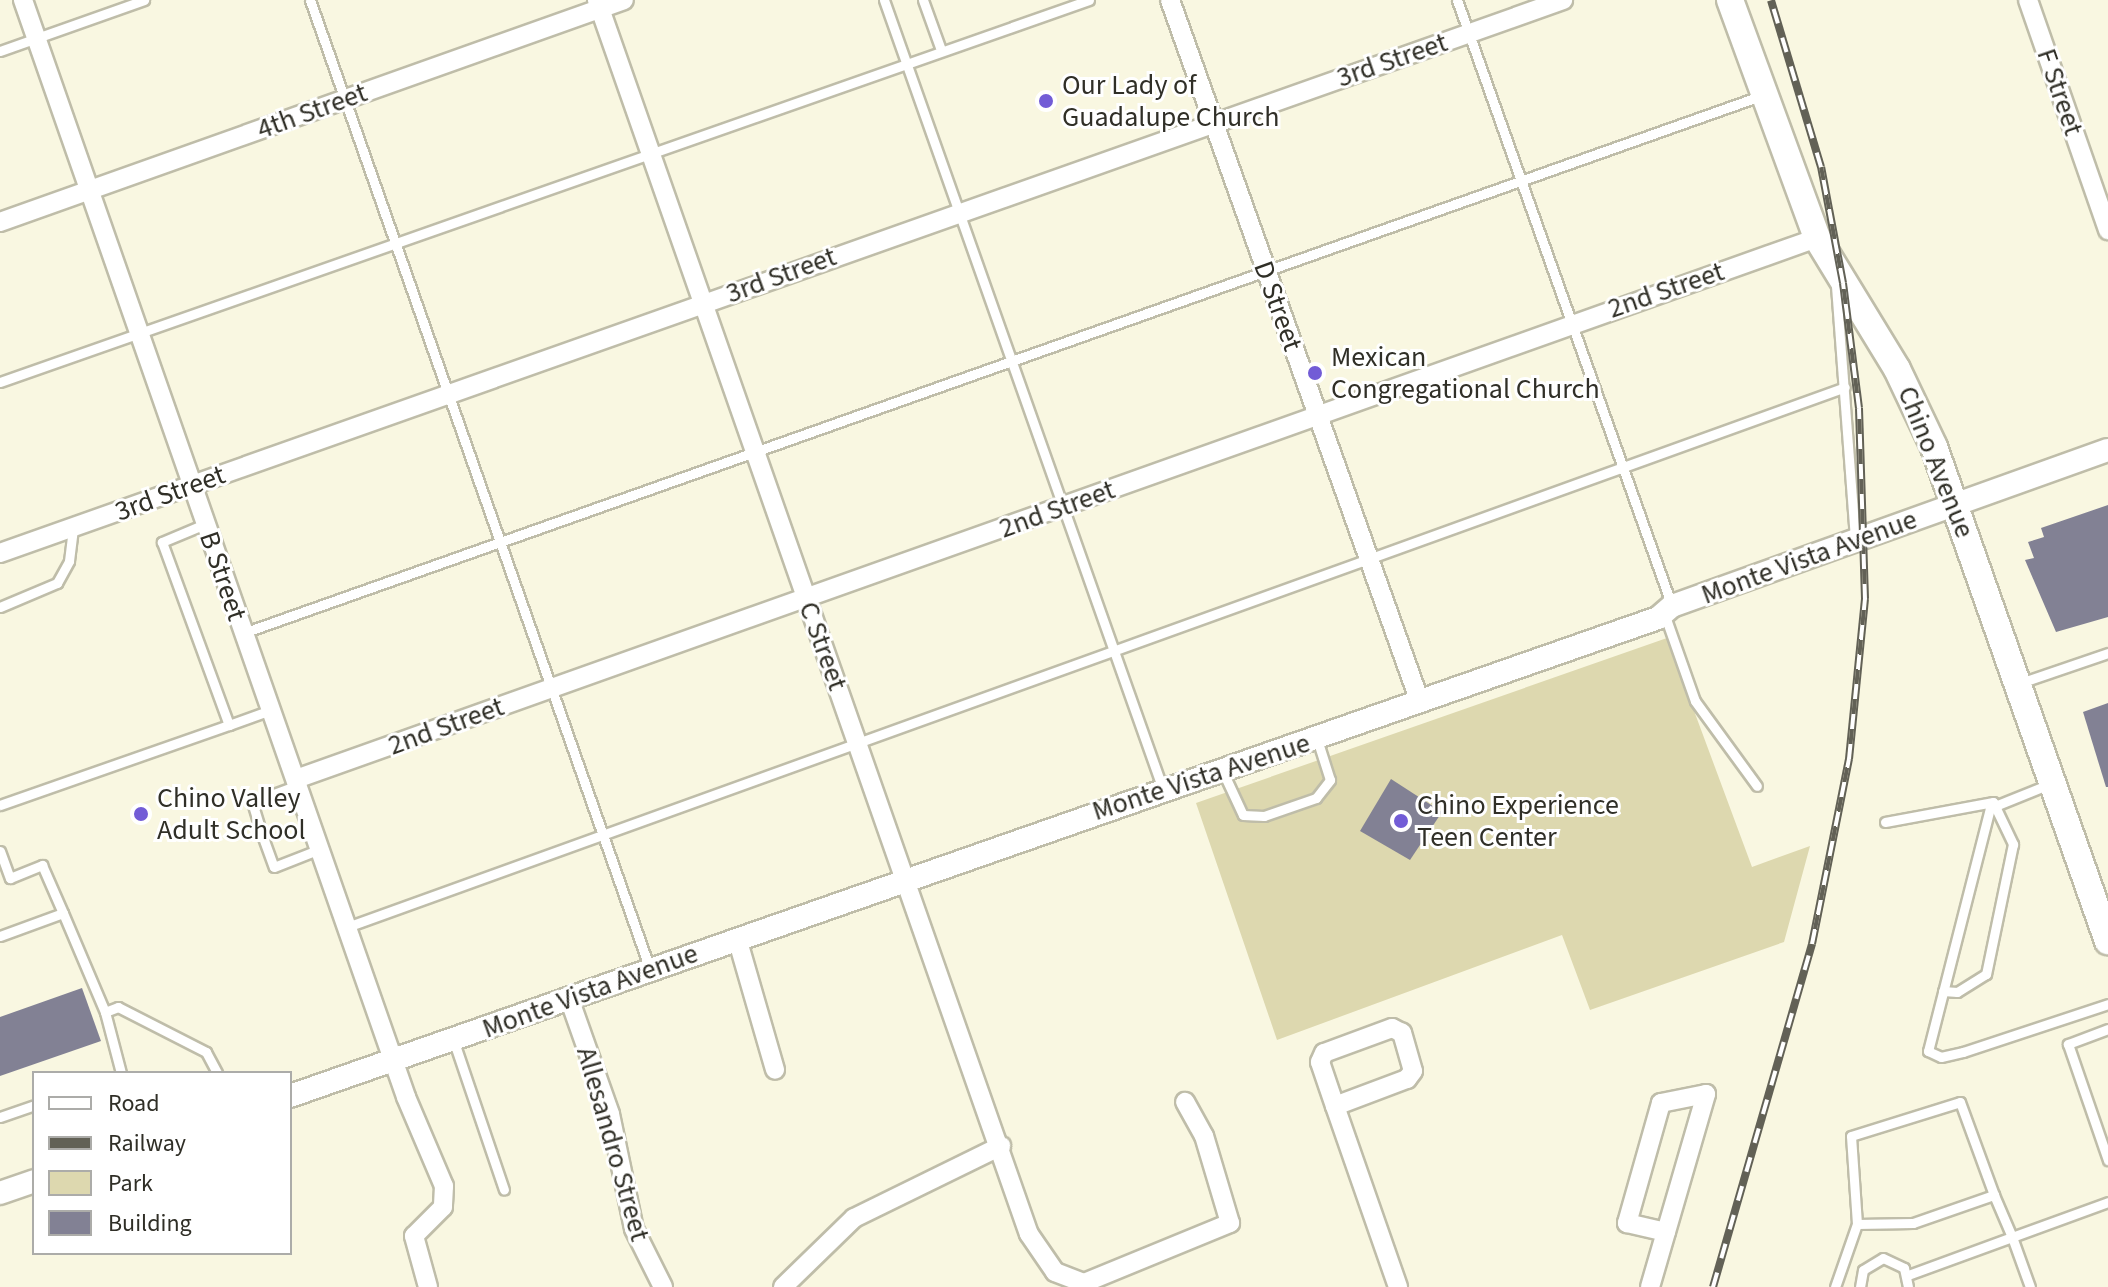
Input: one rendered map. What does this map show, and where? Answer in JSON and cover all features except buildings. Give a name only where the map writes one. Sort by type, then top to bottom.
[{"type":"main road","name":"Chino Avenue","points":[[1730,0],[1817,238],[1917,407],[1957,504],[2053,782],[2100,889],[2108,941]]},
{"type":"street","name":"B Street","points":[[23,0],[347,927],[444,1186],[443,1207],[414,1236],[428,1287]]},
{"type":"street","name":"4th Street","points":[[0,222],[345,99],[598,4],[624,0]]},
{"type":"street","name":"D Street","points":[[1170,0],[1420,702]]},
{"type":"street","name":"3rd Street","points":[[0,553],[1563,0]]},
{"type":"street","name":"F Street","points":[[2028,0],[2108,230]]},
{"type":"street","name":"C Street","points":[[598,4],[1001,1146],[1029,1234],[1068,1281],[1084,1283],[1230,1223],[1204,1136],[1185,1102]]},
{"type":"street","name":"2nd Street","points":[[297,782],[1317,417],[1571,322],[1817,238]]},
{"type":"street","name":"Monte Vista Avenue","points":[[292,1095],[1162,787],[1223,772],[1317,739],[1855,538],[2108,450]]},
{"type":"street","points":[[737,938],[775,1070]]},
{"type":"street","name":"Allesandro Street","points":[[569,998],[610,1114],[634,1229],[663,1287]]},
{"type":"street","points":[[1335,1106],[1407,1079],[1413,1071],[1402,1033],[1392,1028],[1324,1053],[1335,1106],[1398,1287]]},
{"type":"street","points":[[1650,1287],[1674,1205],[1706,1094],[1661,1103],[1627,1223],[1666,1232]]},
{"type":"street","points":[[783,1287],[854,1218],[1001,1146]]},
{"type":"street","points":[[0,1193],[32,1182]]},
{"type":"lane","points":[[0,51],[144,0]]},
{"type":"lane","points":[[310,0],[650,969]]},
{"type":"lane","points":[[884,0],[1162,787]]},
{"type":"lane","points":[[923,0],[941,50]]},
{"type":"lane","points":[[0,382],[906,61],[1089,0]]},
{"type":"lane","points":[[1457,0],[1623,467],[1695,701],[1757,786]]},
{"type":"lane","points":[[243,633],[499,538],[1011,356],[1265,272],[1520,176],[1763,95]]},
{"type":"lane","points":[[1833,268],[1855,538]]},
{"type":"lane","points":[[347,927],[1114,656],[1845,387]]},
{"type":"lane","points":[[205,524],[162,542],[229,725]]},
{"type":"lane","points":[[0,607],[57,583],[69,561],[73,528]]},
{"type":"lane","points":[[2019,683],[2108,653]]},
{"type":"lane","points":[[0,805],[271,710]]},
{"type":"lane","points":[[1223,772],[1243,815],[1290,807],[1326,792],[1330,780],[1317,739]]},
{"type":"lane","points":[[297,782],[252,802],[261,832],[274,867],[320,849]]},
{"type":"lane","points":[[1885,822],[1993,802],[2053,782]]},
{"type":"lane","points":[[1993,802],[1928,1051],[1941,1057],[2108,1004]]},
{"type":"lane","points":[[1943,991],[1957,992],[1986,974],[2013,844],[1993,802]]},
{"type":"lane","points":[[0,851],[10,878],[42,865],[105,1012],[120,1071]]},
{"type":"lane","points":[[0,936],[63,913]]},
{"type":"lane","points":[[105,1012],[118,1007],[206,1052],[216,1071]]},
{"type":"lane","points":[[2108,1029],[2068,1044],[2108,1160]]},
{"type":"lane","points":[[453,1039],[504,1190]]},
{"type":"lane","points":[[1835,1287],[1857,1224],[1851,1136],[1960,1102],[2029,1287]]},
{"type":"lane","points":[[0,1117],[32,1106]]},
{"type":"lane","points":[[1857,1224],[1913,1223],[1994,1195]]},
{"type":"lane","points":[[1908,1275],[2108,1202]]},
{"type":"lane","points":[[1860,1287],[1863,1270],[1876,1260],[1898,1263],[1908,1275],[1908,1287]]},
{"type":"green space","points":[[1667,638],[1752,867],[1810,846],[1784,942],[1590,1010],[1562,935],[1277,1040],[1196,803]]},
{"type":"railway","points":[[1713,1287],[1812,944],[1849,759],[1865,599],[1859,408],[1843,283],[1821,167],[1771,0]]},
{"type":"place","name":"Our Lady of Guadalupe Church","points":[[1046,101]]},
{"type":"place","name":"Mexican Congregational Church","points":[[1315,373]]},
{"type":"place","name":"Chino Valley Adult School","points":[[141,814]]},
{"type":"place","name":"Chino Experience Teen Center","points":[[1401,821]]}]
